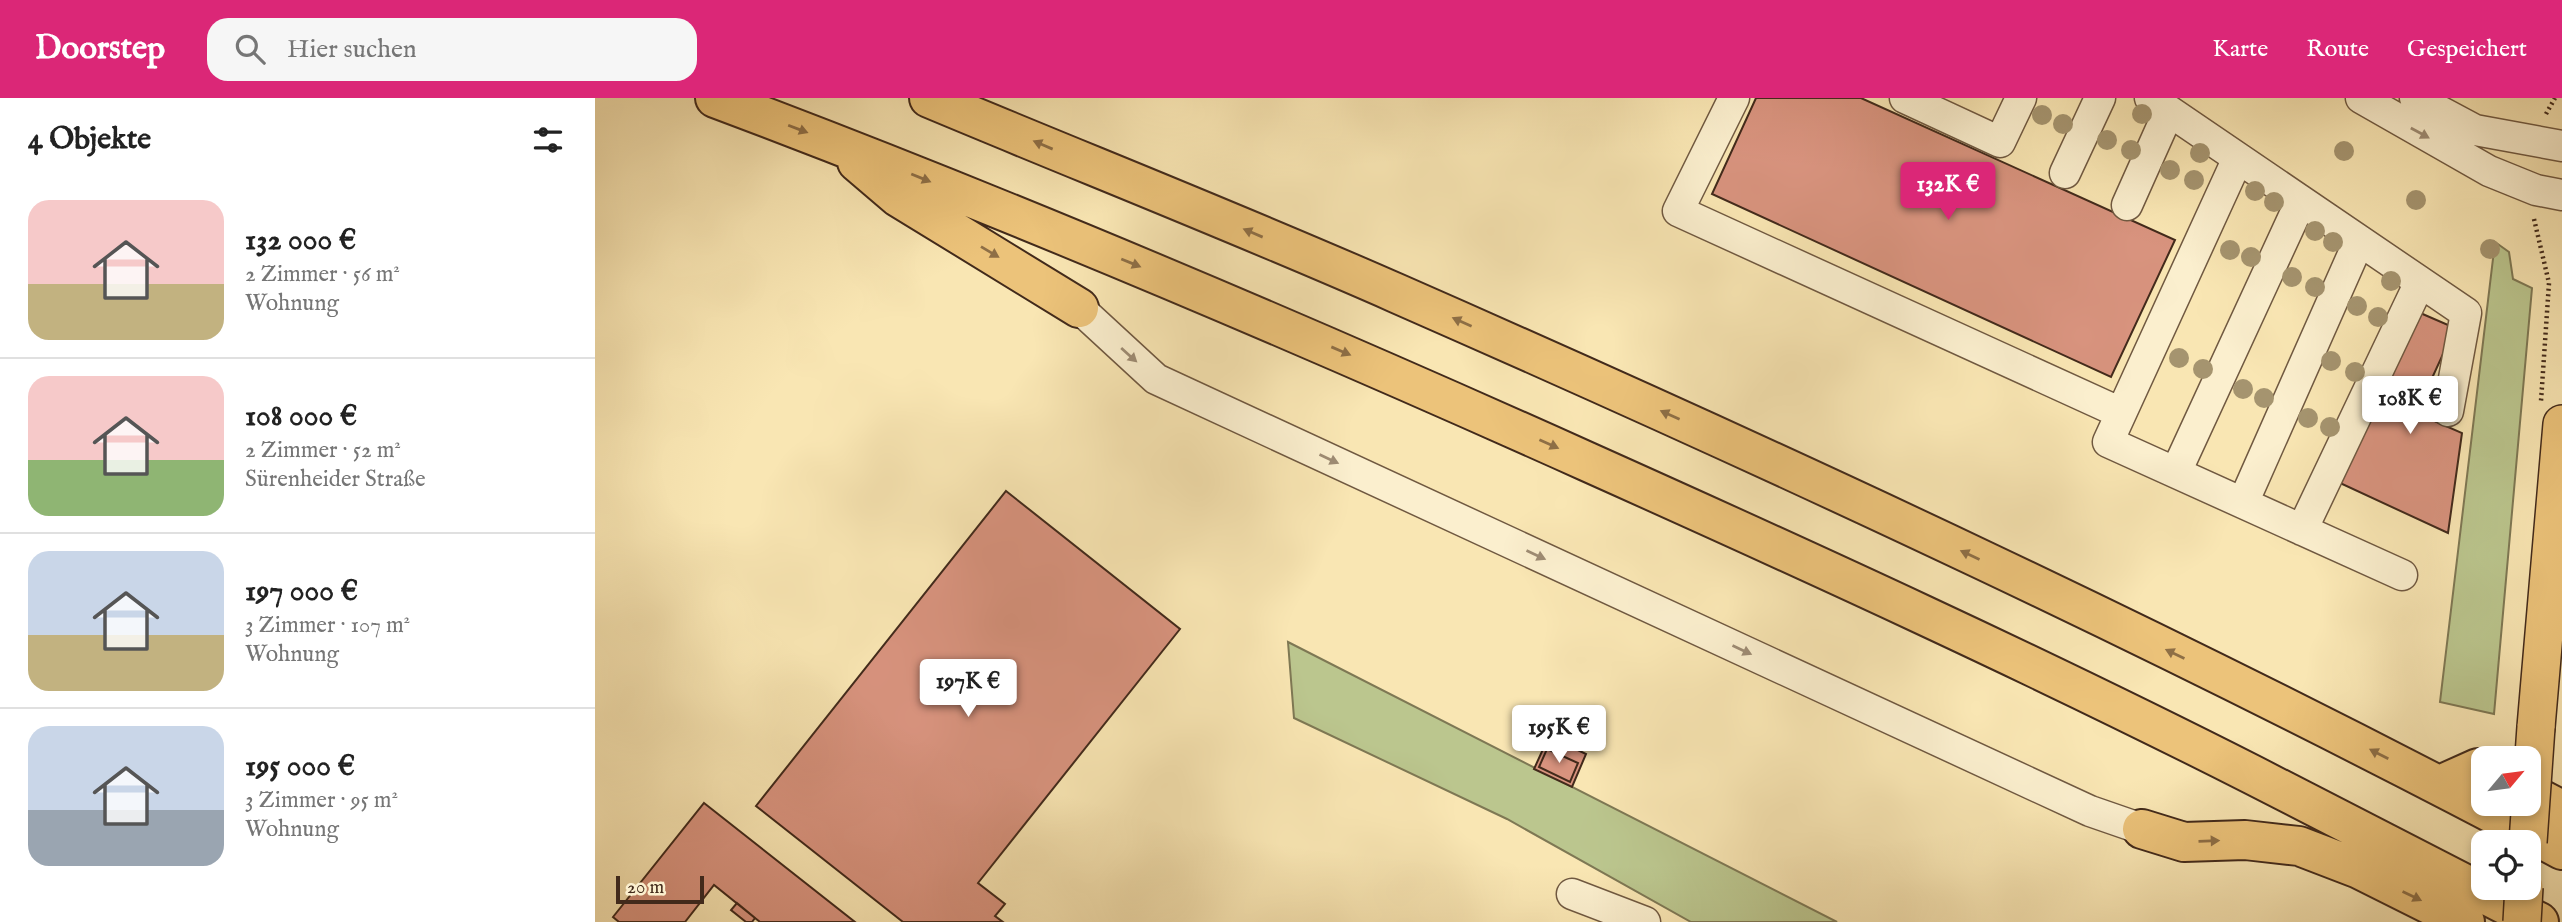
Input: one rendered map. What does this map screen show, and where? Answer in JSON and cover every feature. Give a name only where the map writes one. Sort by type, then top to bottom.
[{"type":"highway","points":[[715,98],[835,143],[1188,286],[1361,360],[1818,565],[2249,773],[2539,922]]},
{"type":"highway","points":[[929,98],[1392,291],[1732,442],[2025,581],[2440,785],[2562,850]]},
{"type":"highway","points":[[835,143],[898,197],[1079,309]]},
{"type":"highway","points":[[2440,785],[2471,771]]},
{"type":"highway","points":[[2541,799],[2562,810]]},
{"type":"highway","points":[[2142,829],[2184,842],[2245,840],[2299,846],[2359,869],[2465,922]]},
{"type":"main road","points":[[2529,830],[2562,424]]},
{"type":"main road","points":[[2522,922],[2523,900]]},
{"type":"street","points":[[1734,98],[1678,211],[2121,413]]},
{"type":"street","points":[[1905,98],[1943,106],[2000,142],[2021,98]]},
{"type":"street","points":[[2065,173],[2100,98]]},
{"type":"street","points":[[2361,98],[2489,171],[2536,190],[2562,195]]},
{"type":"street","points":[[2415,98],[2475,130],[2562,146]]},
{"type":"street","points":[[2127,205],[2159,104],[2466,313],[2448,411]]},
{"type":"street","points":[[2238,158],[2108,442],[2402,575]]},
{"type":"street","points":[[2176,472],[2301,201]]},
{"type":"street","points":[[2243,503],[2359,241]]},
{"type":"street","points":[[2302,530],[2420,282]]},
{"type":"street","points":[[1079,309],[1156,379],[2090,811],[2142,829]]},
{"type":"street","points":[[1572,894],[1645,922]]},
{"type":"path","points":[[2546,110],[2555,98]]},
{"type":"green space","points":[[2495,242],[2509,252],[2513,279],[2532,288],[2494,714],[2440,702]]},
{"type":"green space","points":[[1288,642],[1837,922],[1691,922],[1507,819],[1294,718]]},
{"type":"building","points":[[1756,98],[1861,98],[2175,240],[2111,377],[1712,194]]},
{"type":"building","points":[[2418,312],[2455,328],[2416,413],[2462,433],[2448,533],[2340,483]]},
{"type":"building","points":[[1006,491],[1180,629],[978,883],[1005,904],[995,916],[1003,922],[903,922],[756,806]]},
{"type":"building","points":[[1549,736],[1586,754],[1572,787],[1534,769]]},
{"type":"building","points":[[1547,749],[1578,763],[1570,782],[1539,767]]},
{"type":"building","points":[[704,803],[855,922],[760,922],[714,885],[685,922],[619,922],[613,917]]},
{"type":"building","points":[[737,903],[755,918],[752,922],[746,922],[731,910]]}]
